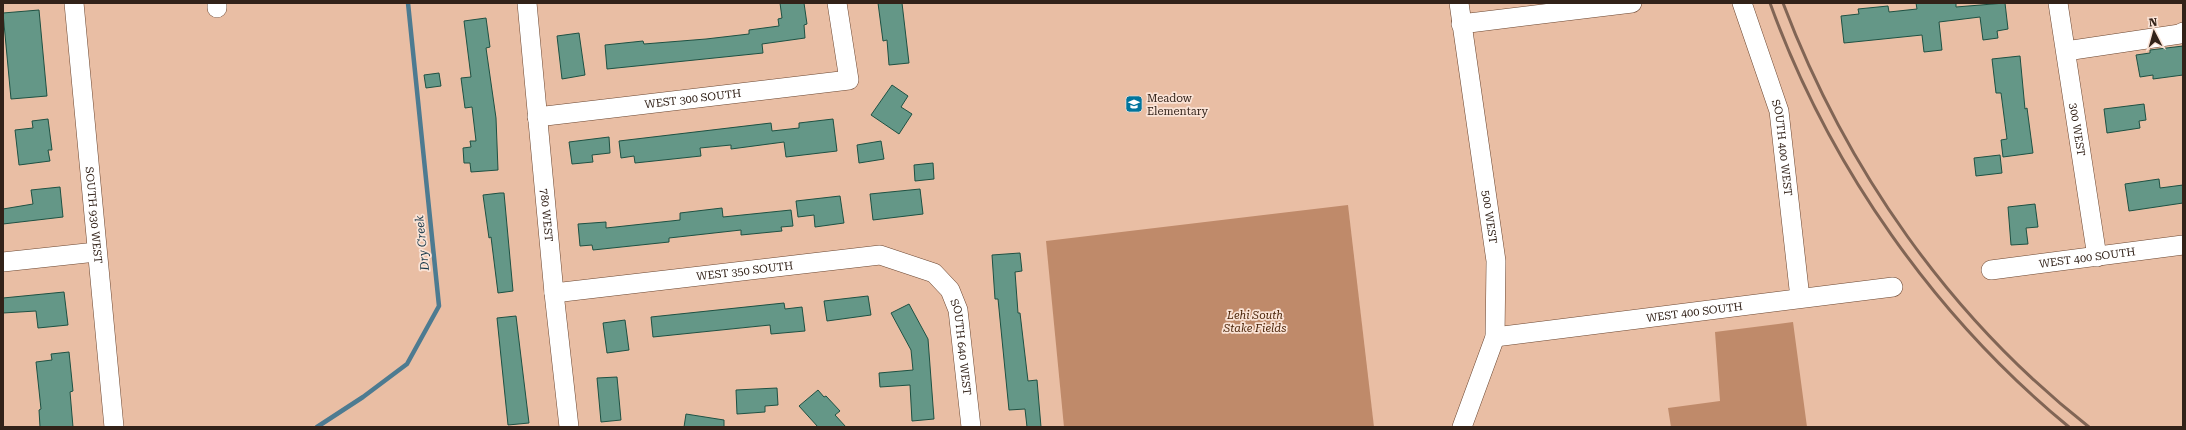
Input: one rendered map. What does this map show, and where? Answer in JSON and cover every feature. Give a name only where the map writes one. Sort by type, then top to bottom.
[{"type":"street","name":"SOUTH 930 WEST","points":[[74,3],[96,252],[114,427]]},
{"type":"street","name":"780 WEST","points":[[527,3],[554,293],[569,427]]},
{"type":"street","name":"WEST 300 SOUTH","points":[[537,117],[848,80],[837,3]]},
{"type":"street","name":"500 WEST","points":[[1459,3],[1496,262],[1496,337],[1462,427]]},
{"type":"street","points":[[1461,24],[1632,3]]},
{"type":"street","name":"SOUTH 400 WEST","points":[[1742,3],[1779,111],[1800,298]]},
{"type":"street","name":"300 WEST","points":[[2058,3],[2097,257]]},
{"type":"street","points":[[2066,51],[2180,34],[2183,32]]},
{"type":"street","name":"WEST 400 SOUTH","points":[[1991,270],[2097,257],[2183,244]]},
{"type":"street","points":[[3,262],[96,252]]},
{"type":"street","name":"WEST 350 SOUTH","points":[[554,293],[880,255],[934,273]]},
{"type":"street","name":"SOUTH 640 WEST","points":[[934,273],[950,290],[958,310],[971,427]]},
{"type":"street","name":"WEST 400 SOUTH","points":[[1496,337],[1893,287]]},
{"type":"green space","name":"Lehi South Stake Fields","points":[[1348,205],[1374,427],[1064,427],[1046,241]]},
{"type":"green space","points":[[1793,322],[1807,427],[1671,427],[1668,408],[1720,401],[1715,332]]},
{"type":"building","points":[[780,3],[804,3],[807,24],[804,25],[805,38],[762,44],[763,53],[607,69],[605,45],[643,41],[644,44],[749,34],[749,30],[779,26],[778,19],[782,18]]},
{"type":"building","points":[[878,3],[902,3],[909,63],[889,65],[887,40],[883,41]]},
{"type":"building","points":[[1916,3],[1956,3],[1956,7],[2005,3],[2008,29],[1997,31],[1998,38],[1983,40],[1980,17],[1939,22],[1942,50],[1924,52],[1922,35],[1844,43],[1841,16],[1859,14],[1858,9],[1888,6],[1889,12],[1917,9]]},
{"type":"building","points":[[39,10],[47,96],[11,99],[3,13]]},
{"type":"building","points":[[486,18],[490,47],[486,48],[496,118],[498,170],[471,172],[470,163],[464,163],[463,148],[471,147],[470,141],[476,141],[472,107],[465,108],[461,78],[471,77],[464,21]]},
{"type":"building","points":[[579,33],[585,75],[562,79],[557,36]]},
{"type":"building","points":[[2183,46],[2183,75],[2153,79],[2153,75],[2140,77],[2136,55],[2150,53],[2150,50]]},
{"type":"building","points":[[2020,56],[2025,109],[2027,108],[2033,153],[2003,157],[2001,140],[2007,139],[2001,93],[1996,93],[1992,59]]},
{"type":"building","points":[[439,73],[441,86],[426,88],[424,75]]},
{"type":"building","points":[[892,85],[908,96],[901,107],[912,114],[899,134],[871,115]]},
{"type":"building","points":[[2144,104],[2146,120],[2139,121],[2140,128],[2107,133],[2104,109]]},
{"type":"building","points":[[48,119],[52,150],[48,150],[50,161],[19,165],[15,130],[33,128],[32,121]]},
{"type":"building","points":[[833,119],[837,151],[786,157],[784,142],[731,149],[731,145],[700,148],[701,156],[635,163],[634,156],[621,158],[619,141],[771,123],[772,131],[799,128],[799,123]]},
{"type":"building","points":[[609,137],[610,153],[592,155],[593,162],[572,164],[569,142]]},
{"type":"building","points":[[881,141],[884,159],[859,163],[857,145]]},
{"type":"building","points":[[2000,155],[2002,173],[1976,176],[1974,158]]},
{"type":"building","points":[[933,163],[934,179],[915,181],[914,165]]},
{"type":"building","points":[[2159,179],[2160,188],[2183,185],[2183,203],[2129,211],[2125,184]]},
{"type":"building","points":[[60,187],[63,217],[3,224],[3,209],[33,204],[31,190]]},
{"type":"building","points":[[920,189],[923,214],[873,220],[870,194]]},
{"type":"building","points":[[504,193],[513,291],[498,293],[491,237],[489,238],[483,195]]},
{"type":"building","points":[[840,196],[844,223],[815,227],[814,215],[798,217],[796,201]]},
{"type":"building","points":[[2035,204],[2038,227],[2026,228],[2028,244],[2011,245],[2008,207]]},
{"type":"building","points":[[722,208],[723,217],[791,210],[793,226],[781,227],[782,231],[741,235],[741,230],[669,238],[669,242],[593,250],[592,245],[580,246],[578,224],[606,222],[606,228],[680,220],[680,213]]},
{"type":"building","points":[[1020,253],[1022,271],[1015,272],[1018,313],[1020,313],[1028,381],[1037,380],[1041,427],[1027,427],[1025,409],[1009,410],[998,299],[995,299],[992,255]]},
{"type":"building","points":[[64,292],[68,325],[38,328],[36,311],[3,313],[3,298]]},
{"type":"building","points":[[868,296],[871,315],[827,321],[824,301]]},
{"type":"building","points":[[784,303],[785,309],[802,307],[805,331],[771,334],[770,325],[653,337],[651,317]]},
{"type":"building","points":[[909,304],[928,339],[934,419],[912,421],[910,385],[880,387],[879,373],[913,370],[911,350],[891,313]]},
{"type":"building","points":[[516,316],[529,423],[508,425],[497,318]]},
{"type":"building","points":[[625,320],[629,350],[607,353],[603,323]]},
{"type":"building","points":[[69,352],[73,391],[70,392],[73,427],[40,427],[39,410],[41,409],[36,362],[52,360],[51,354]]},
{"type":"building","points":[[617,377],[621,420],[601,422],[597,378]]},
{"type":"building","points":[[777,388],[778,405],[765,406],[765,412],[737,414],[736,390]]},
{"type":"building","points":[[818,390],[840,411],[835,415],[846,427],[818,427],[799,406]]},
{"type":"building","points":[[686,414],[724,420],[724,427],[684,427]]},
{"type":"waterway","name":"Dry Creek","points":[[317,427],[363,397],[407,364],[439,306],[408,3]]},
{"type":"railway","points":[[1770,3],[1794,64],[1823,123],[1855,180],[1891,235],[1931,287],[1974,337],[2020,384],[2069,427]]},
{"type":"railway","points":[[1783,3],[1808,64],[1838,124],[1871,181],[1907,236],[1947,288],[1991,338],[2038,384],[2089,427]]},
{"type":"place","name":"Meadow Elementary","points":[[1134,104]]}]
